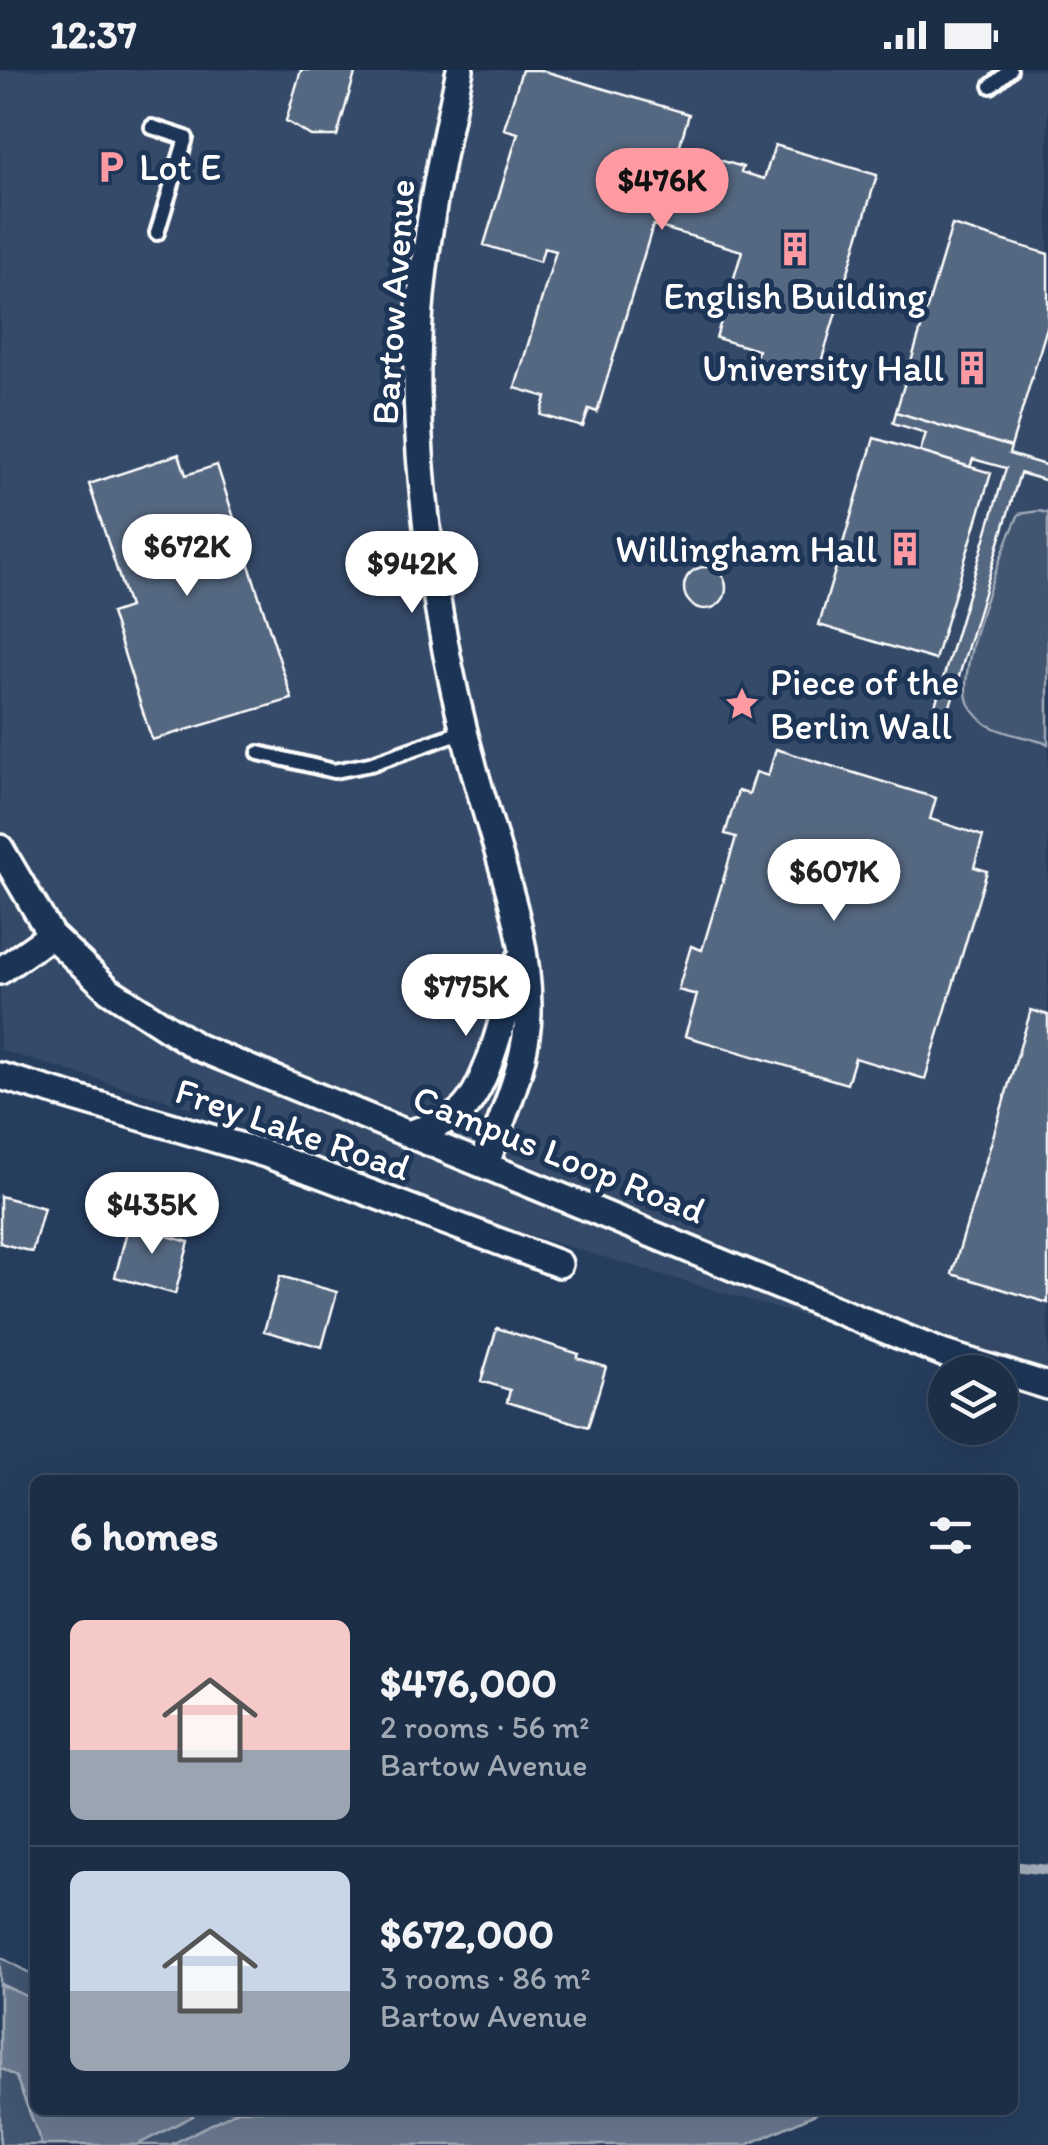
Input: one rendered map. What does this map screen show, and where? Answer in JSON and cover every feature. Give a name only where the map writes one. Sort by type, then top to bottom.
[{"type":"street","name":"Bartow Avenue","points":[[460,70],[442,155],[425,273],[417,390],[424,496],[438,610],[464,731],[518,922],[528,1012],[521,1055],[486,1164]]},
{"type":"street","name":"Campus Loop Road","points":[[0,848],[51,935],[109,990],[197,1047],[944,1354],[1047,1381]]},
{"type":"street","points":[[0,971],[51,935]]},
{"type":"street","name":"Bartow Avenue","points":[[410,1133],[436,1126],[461,1111],[477,1090],[522,950]]},
{"type":"street","name":"Frey Lake Road","points":[[0,1076],[266,1154],[559,1264]]},
{"type":"lane","points":[[991,86],[1010,70]]},
{"type":"lane","points":[[152,128],[186,138],[157,233]]},
{"type":"lane","points":[[259,753],[334,771],[370,764],[464,731]]},
{"type":"shaded area","points":[[0,70],[1048,70],[1048,1389],[1018,1380],[1018,1355],[933,1355],[364,1186],[237,1122],[0,1050]]},
{"type":"shaded area","points":[[1048,513],[1048,744],[986,723],[968,702],[966,685],[983,608],[1019,514]]},
{"type":"shaded area","points":[[0,1957],[30,1973],[30,2115],[243,2115],[272,2145],[0,2145]]},
{"type":"shaded area","points":[[0,1984],[30,1998],[30,2114],[16,2077],[0,2068]]},
{"type":"shaded area","points":[[31,2115],[193,2116],[137,2145],[42,2145]]},
{"type":"shaded area","points":[[229,2115],[813,2115],[747,2145],[170,2145]]},
{"type":"building","points":[[301,70],[356,70],[337,136],[311,136],[286,121]]},
{"type":"building","name":"English Building","points":[[522,70],[541,70],[689,114],[679,148],[743,167],[741,172],[764,179],[775,145],[877,175],[819,369],[800,363],[796,377],[754,364],[758,350],[716,338],[742,251],[653,225],[597,412],[589,409],[583,427],[541,415],[546,397],[515,388],[556,251],[544,248],[540,262],[484,245],[518,133],[504,129]]},
{"type":"building","name":"University Hall","points":[[952,225],[1048,254],[1048,324],[1011,447],[896,412]]},
{"type":"building","points":[[896,412],[1011,447],[1009,454],[1048,466],[1048,481],[1020,473],[948,713],[934,709],[1006,468],[973,459],[970,467],[920,452],[926,433],[893,423]]},
{"type":"building","name":"Willingham Hall","points":[[874,438],[991,473],[935,660],[819,625]]},
{"type":"building","points":[[179,454],[186,475],[217,465],[292,699],[152,740],[111,613],[129,607],[89,484]]},
{"type":"building","points":[[705,567],[720,573],[726,588],[720,603],[705,609],[690,603],[684,588],[690,573]]},
{"type":"building","points":[[776,749],[936,798],[930,819],[983,836],[974,867],[987,871],[925,1079],[855,1058],[847,1084],[685,1036],[697,995],[678,990],[691,946],[702,950],[736,837],[725,834],[738,791],[749,794],[756,772],[768,776]]},
{"type":"building","points":[[1031,1010],[1048,1015],[1048,1303],[952,1274]]},
{"type":"building","points":[[0,1196],[44,1208],[32,1252],[0,1243]]},
{"type":"building","points":[[150,1218],[171,1223],[167,1236],[189,1242],[175,1294],[115,1277],[129,1224],[147,1229]]},
{"type":"building","points":[[280,1276],[337,1292],[322,1347],[264,1331]]},
{"type":"building","points":[[497,1328],[579,1354],[577,1358],[606,1367],[588,1427],[507,1402],[510,1390],[481,1381]]},
{"type":"waterway","points":[[1018,1867],[1048,1870]]},
{"type":"place","name":"Lot E","points":[[111,167]]},
{"type":"place","name":"English Building","points":[[795,249]]},
{"type":"place","name":"University Hall","points":[[972,368]]},
{"type":"place","name":"Willingham Hall","points":[[905,549]]},
{"type":"place","name":"Piece of the Berlin Wall","points":[[742,704]]}]
